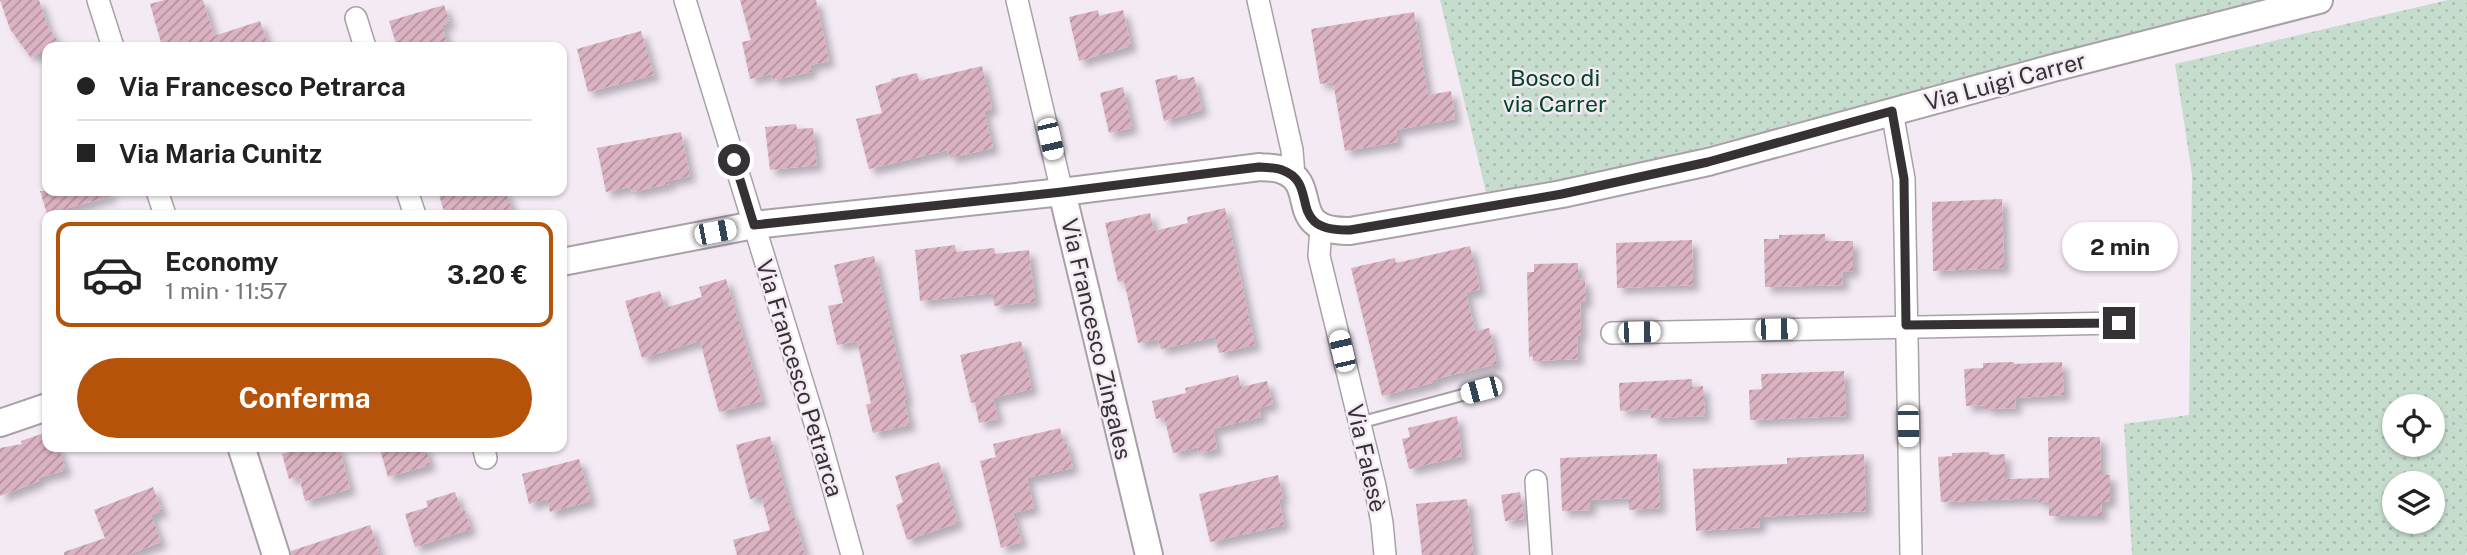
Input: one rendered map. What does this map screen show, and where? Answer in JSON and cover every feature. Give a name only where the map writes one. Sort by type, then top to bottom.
[{"type":"street","points":[[98,0],[111,42]]},
{"type":"street","name":"Via Francesco Petrarca","points":[[685,0],[815,421],[852,555]]},
{"type":"street","name":"Via Francesco Zingales","points":[[1017,0],[1149,555]]},
{"type":"street","points":[[1258,0],[1290,139],[1294,176],[1302,191],[1310,219],[1321,227]]},
{"type":"street","name":"Via Luigi Carrer","points":[[1321,227],[1331,231],[1350,230],[1562,194],[1708,162],[1892,111],[2319,0]]},
{"type":"street","points":[[356,18],[363,42]]},
{"type":"street","points":[[1892,111],[1904,179],[1911,555]]},
{"type":"street","points":[[567,261],[754,225],[1062,192],[1259,167],[1281,169],[1294,176]]},
{"type":"street","name":"Via Falesè","points":[[1321,227],[1319,256],[1382,523],[1385,555]]},
{"type":"street","points":[[1612,333],[1906,325],[2119,323]]},
{"type":"street","points":[[0,424],[42,409]]},
{"type":"street","points":[[243,452],[276,555]]},
{"type":"street","points":[[1536,481],[1541,555]]},
{"type":"lane","points":[[1359,423],[1481,390]]},
{"type":"green space","name":"Bosco di via Carrer","points":[[1440,0],[2262,0],[1613,171],[1486,192]]},
{"type":"green space","points":[[2448,0],[2467,0],[2466,555],[2132,555],[2124,424],[2189,415],[2192,174],[2175,64]]},
{"type":"building","points":[[0,0],[39,0],[48,27],[57,40],[42,42],[42,50],[31,58],[10,29]]},
{"type":"building","points":[[164,0],[203,0],[214,36],[260,21],[267,42],[161,42],[150,4]]},
{"type":"building","points":[[740,0],[816,0],[829,61],[810,65],[811,72],[773,80],[772,74],[750,79],[742,42],[751,40]]},
{"type":"building","points":[[444,5],[450,23],[442,25],[447,42],[395,42],[389,21]]},
{"type":"building","points":[[1098,10],[1099,16],[1123,10],[1131,46],[1079,61],[1069,17]]},
{"type":"building","points":[[1414,12],[1428,95],[1451,91],[1455,119],[1396,130],[1398,142],[1345,151],[1333,82],[1320,84],[1311,29]]},
{"type":"building","points":[[641,31],[654,75],[588,92],[577,49]]},
{"type":"building","points":[[982,66],[992,109],[984,111],[993,148],[950,158],[948,150],[869,169],[856,119],[882,113],[875,86],[917,73],[919,81]]},
{"type":"building","points":[[1177,75],[1178,80],[1194,77],[1202,110],[1164,121],[1155,80]]},
{"type":"building","points":[[1123,87],[1132,128],[1109,133],[1100,93]]},
{"type":"building","points":[[796,124],[797,129],[813,128],[817,165],[770,170],[765,127]]},
{"type":"building","points":[[681,132],[690,176],[668,181],[669,184],[632,192],[630,187],[606,192],[597,148]]},
{"type":"building","points":[[40,191],[42,196],[111,196],[61,210],[46,210]]},
{"type":"building","points":[[439,196],[507,196],[512,210],[444,210]]},
{"type":"building","points":[[2002,199],[2004,268],[1933,271],[1932,202]]},
{"type":"building","points":[[1225,208],[1255,345],[1219,353],[1215,337],[1161,349],[1158,339],[1138,343],[1124,281],[1118,282],[1105,223],[1150,213],[1154,231],[1188,223],[1187,217]]},
{"type":"building","points":[[1825,234],[1825,241],[1853,241],[1853,271],[1842,272],[1843,285],[1765,287],[1764,239],[1779,239],[1779,235]]},
{"type":"building","points":[[1692,240],[1693,285],[1617,288],[1616,243]]},
{"type":"building","points":[[955,245],[956,252],[994,248],[995,254],[1029,250],[1035,302],[994,306],[993,293],[920,301],[915,250]]},
{"type":"building","points":[[1470,246],[1480,289],[1466,293],[1475,331],[1489,328],[1497,364],[1435,379],[1436,382],[1382,396],[1351,268],[1395,258],[1396,263]]},
{"type":"building","points":[[874,256],[907,399],[904,400],[910,425],[873,433],[866,405],[871,403],[857,341],[837,345],[828,306],[843,303],[834,265]]},
{"type":"building","points":[[1578,263],[1578,280],[1585,279],[1586,302],[1580,302],[1581,336],[1577,336],[1578,359],[1533,361],[1533,356],[1529,357],[1527,272],[1534,272],[1534,264]]},
{"type":"building","points":[[726,279],[762,401],[719,412],[700,341],[642,358],[625,301],[660,291],[665,308],[702,297],[699,287]]},
{"type":"building","points":[[1021,341],[1032,389],[993,398],[998,419],[979,423],[975,402],[971,403],[960,355]]},
{"type":"building","points":[[2062,362],[2064,395],[2015,398],[2016,408],[1986,409],[1986,405],[1966,406],[1964,369],[1983,368],[1983,363]]},
{"type":"building","points":[[1844,371],[1846,416],[1750,420],[1749,390],[1762,389],[1761,374]]},
{"type":"building","points":[[1238,375],[1241,387],[1267,381],[1273,404],[1259,408],[1261,417],[1213,429],[1217,449],[1199,453],[1198,447],[1173,453],[1164,417],[1156,419],[1152,401],[1186,393],[1185,388]]},
{"type":"building","points":[[1692,379],[1692,387],[1703,386],[1705,416],[1651,418],[1651,409],[1620,411],[1619,383]]},
{"type":"building","points":[[1457,416],[1462,456],[1409,469],[1402,439],[1410,437],[1408,428]]},
{"type":"building","points":[[1060,428],[1073,468],[1027,478],[1034,508],[1013,513],[1022,542],[1001,548],[980,461],[996,457],[993,444]]},
{"type":"building","points":[[42,434],[42,452],[60,452],[66,470],[38,478],[39,481],[0,496],[0,448],[22,444],[21,441]]},
{"type":"building","points":[[770,436],[805,555],[737,555],[733,540],[770,530],[761,496],[750,499],[736,445]]},
{"type":"building","points":[[2048,437],[2100,437],[2101,475],[2110,475],[2110,501],[2101,502],[2102,516],[2049,516],[2049,501],[2038,502],[2038,498],[1941,502],[1938,457],[1952,456],[1952,453],[2005,454],[2005,479],[2049,478]]},
{"type":"building","points":[[341,452],[350,489],[305,501],[299,476],[289,479],[282,454]]},
{"type":"building","points":[[381,452],[427,452],[430,465],[388,477]]},
{"type":"building","points":[[1657,454],[1660,508],[1629,510],[1629,498],[1590,500],[1590,510],[1562,511],[1560,458]]},
{"type":"building","points":[[1864,454],[1866,511],[1760,517],[1760,527],[1696,531],[1693,469],[1787,464],[1787,458]]},
{"type":"building","points":[[579,459],[591,501],[550,512],[547,499],[529,504],[522,474]]},
{"type":"building","points":[[939,462],[958,523],[907,540],[896,505],[903,502],[895,476]]},
{"type":"building","points":[[1278,475],[1283,498],[1279,499],[1284,525],[1210,542],[1199,494]]},
{"type":"building","points":[[153,487],[162,511],[151,515],[161,542],[128,555],[64,555],[64,552],[105,538],[94,510]]},
{"type":"building","points":[[455,492],[471,529],[415,547],[405,514],[428,507],[426,501]]},
{"type":"building","points":[[1520,492],[1524,519],[1505,521],[1501,495]]},
{"type":"building","points":[[1467,499],[1473,555],[1422,555],[1416,504]]},
{"type":"building","points":[[370,525],[380,555],[291,555],[291,551]]},
{"type":"route","points":[[734,160],[754,225],[1062,192],[1259,167],[1281,169],[1294,176],[1302,191],[1310,219],[1331,231],[1435,217],[1562,194],[1708,162],[1892,111],[1904,179],[1906,325],[2119,323]]}]
